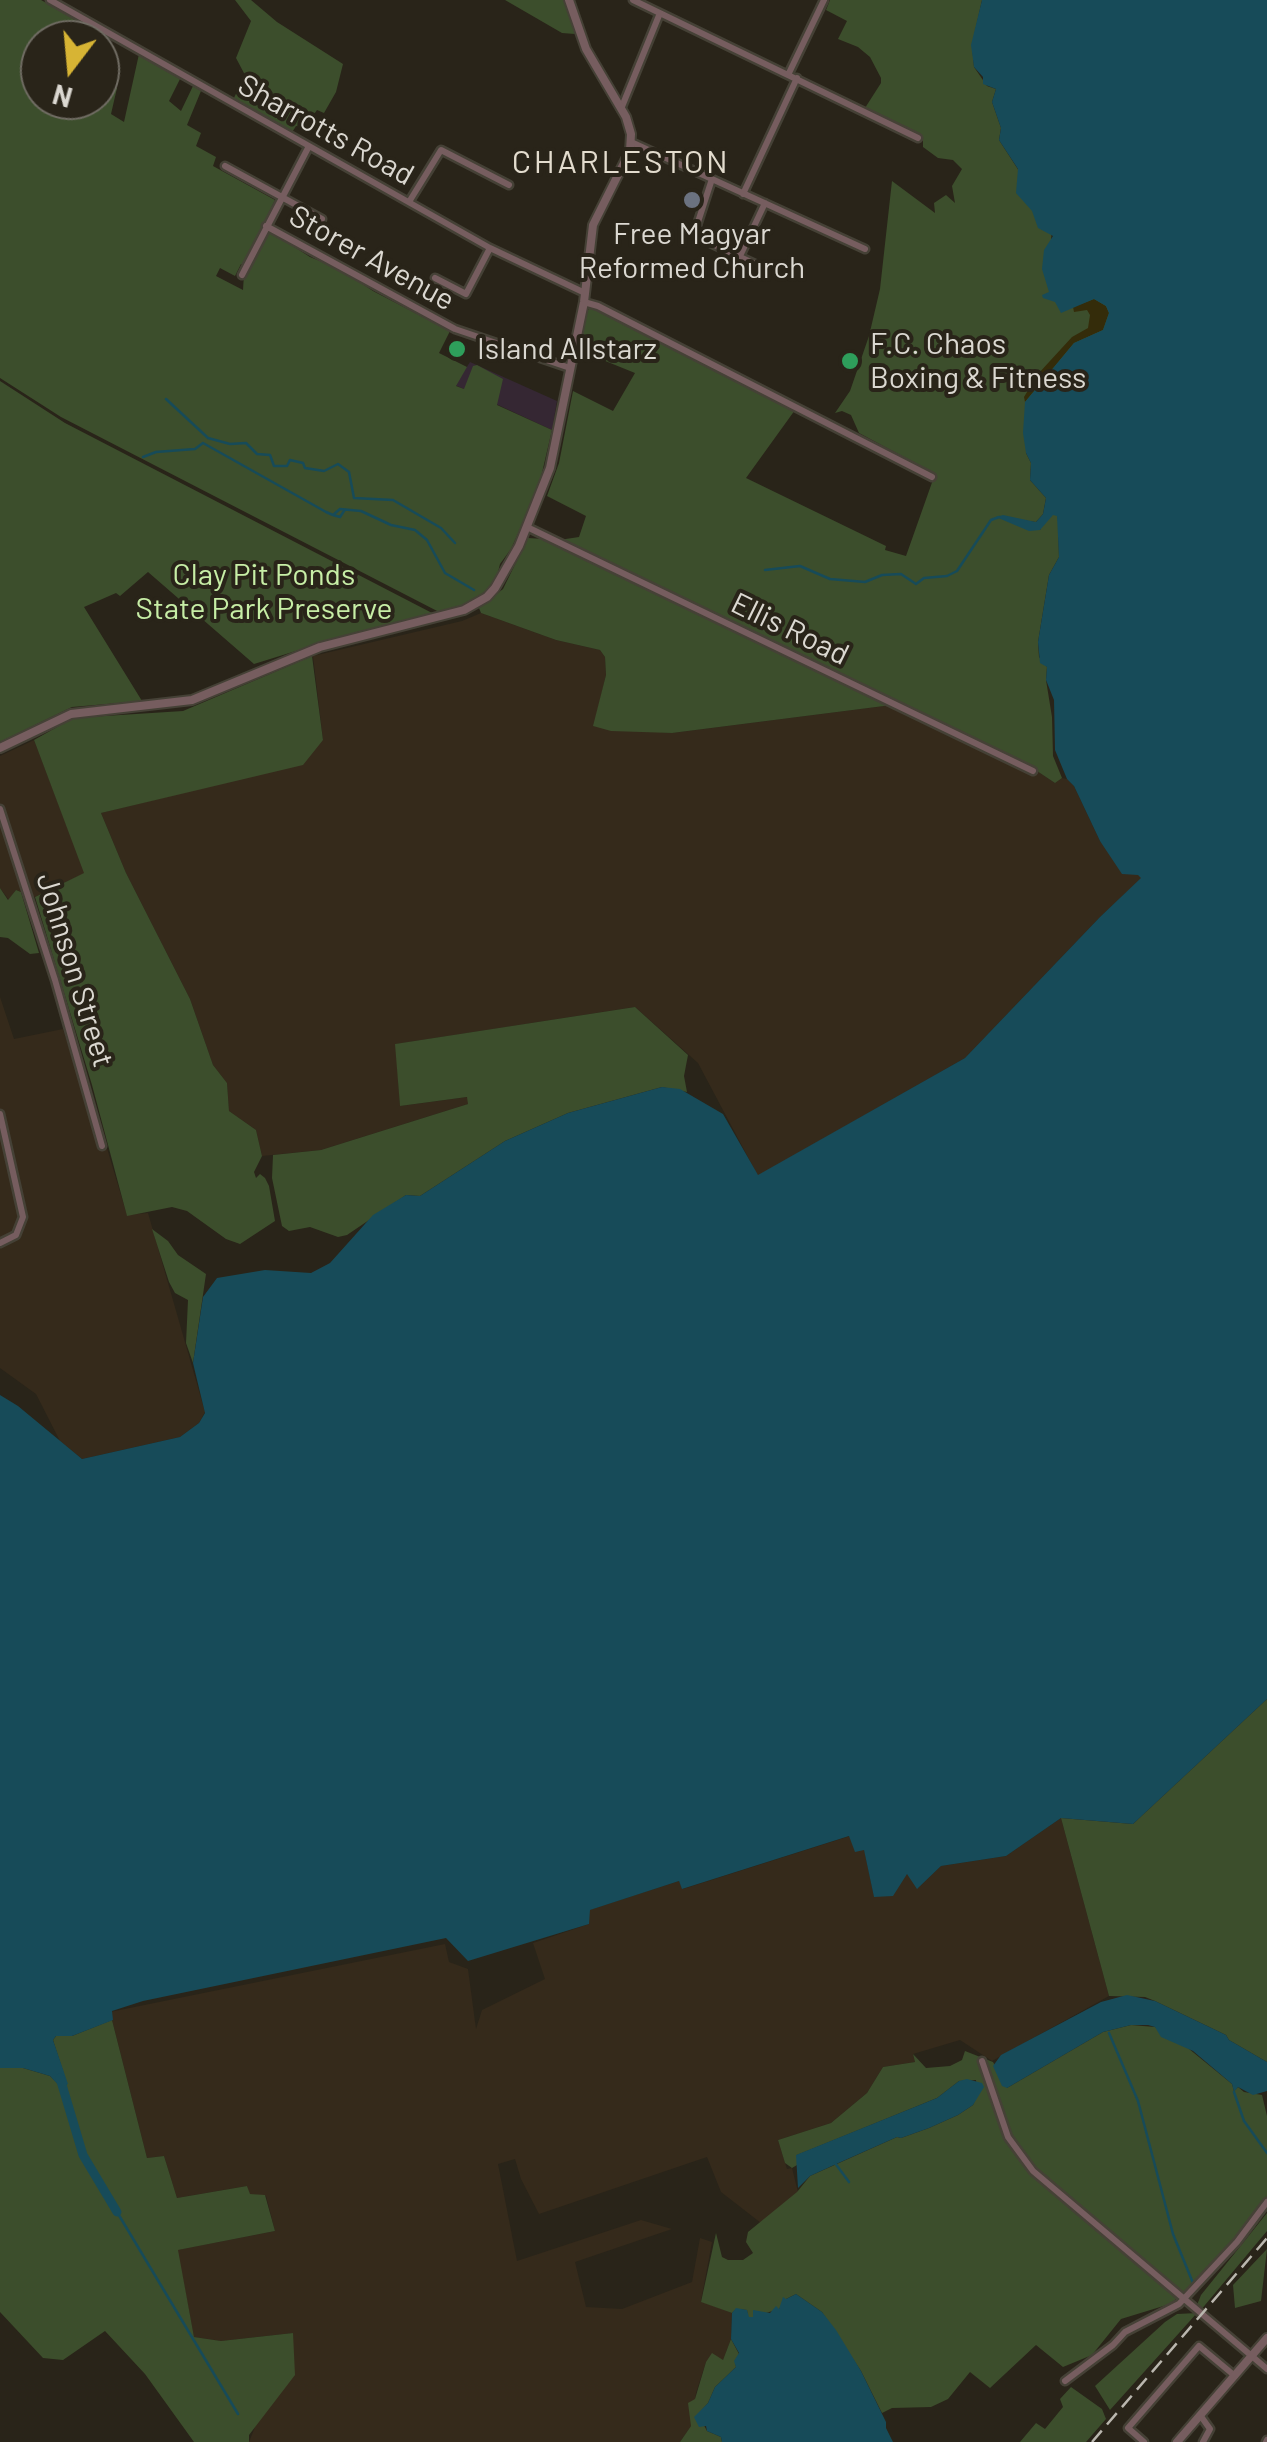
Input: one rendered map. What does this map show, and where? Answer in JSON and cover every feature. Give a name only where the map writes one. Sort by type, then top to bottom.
[{"type":"street","name":"Sharrotts Road","points":[[50,0],[490,248],[932,477]]},
{"type":"street","points":[[0,748],[71,714],[192,700],[320,648],[464,610],[495,588],[527,528],[550,468],[584,298],[593,222],[625,165],[630,142],[629,125],[586,49],[569,0]]},
{"type":"street","points":[[632,0],[918,138]]},
{"type":"street","points":[[789,73],[824,0]]},
{"type":"street","points":[[621,109],[660,13]]},
{"type":"street","points":[[744,194],[797,78]]},
{"type":"street","points":[[630,142],[865,249]]},
{"type":"street","points":[[242,275],[308,148]]},
{"type":"street","points":[[410,202],[440,150],[509,186]]},
{"type":"street","points":[[225,166],[322,219]]},
{"type":"street","points":[[712,180],[697,224],[699,234],[758,265]]},
{"type":"street","points":[[740,256],[765,203]]},
{"type":"street","name":"Storer Avenue","points":[[266,226],[455,329],[570,368]]},
{"type":"street","points":[[435,278],[466,294],[490,248]]},
{"type":"street","name":"Ellis Road","points":[[527,528],[1033,771]]},
{"type":"street","name":"Johnson Street","points":[[0,809],[55,980],[102,1146]]},
{"type":"street","points":[[0,1114],[23,1217],[18,1232],[0,1243]]},
{"type":"street","points":[[982,2061],[1008,2137],[1033,2170],[1267,2369]]},
{"type":"street","points":[[1065,2381],[1113,2346],[1125,2332],[1184,2300],[1267,2202]]},
{"type":"street","points":[[1177,2442],[1267,2338]]},
{"type":"street","points":[[1144,2442],[1128,2428],[1199,2346],[1235,2376]]},
{"type":"street","points":[[1200,2415],[1210,2429],[1204,2442]]},
{"type":"shaded area","points":[[470,362],[557,401],[552,430],[455,385]]},
{"type":"shaded area","points":[[481,613],[556,640],[600,650],[605,657],[606,675],[594,726],[672,733],[892,705],[1034,769],[1055,783],[1067,779],[1100,841],[1142,878],[965,1058],[758,1176],[698,1063],[635,1007],[396,1044],[400,1106],[468,1097],[468,1104],[321,1150],[262,1156],[256,1130],[229,1111],[227,1083],[213,1065],[190,999],[126,873],[101,813],[243,778],[323,740],[313,656],[462,621]]},
{"type":"shaded area","points":[[34,740],[85,873],[35,897],[16,890],[9,900],[0,888],[0,756]]},
{"type":"shaded area","points":[[0,997],[14,1039],[63,1029],[100,1147],[106,1145],[127,1215],[148,1213],[205,1412],[199,1423],[180,1437],[82,1459],[60,1441],[36,1394],[0,1368]]},
{"type":"shaded area","points":[[1061,1818],[1109,1996],[992,2061],[960,2040],[913,2054],[915,2062],[883,2067],[867,2093],[831,2123],[778,2140],[787,2169],[792,2168],[798,2192],[761,2223],[721,2192],[707,2157],[539,2214],[515,2159],[498,2164],[517,2261],[641,2220],[672,2229],[575,2262],[586,2307],[622,2309],[692,2282],[700,2238],[712,2242],[701,2301],[732,2313],[731,2339],[723,2360],[706,2362],[691,2426],[680,2442],[249,2442],[293,2333],[221,2341],[194,2337],[177,2250],[275,2231],[266,2196],[249,2194],[247,2186],[177,2198],[164,2156],[147,2158],[110,2012],[445,1944],[449,1962],[468,1969],[476,2029],[482,2010],[545,1979],[533,1943],[589,1924],[589,1910],[679,1881],[683,1889],[850,1836],[864,1849],[874,1896],[907,1873],[918,1888],[941,1866],[1006,1856]]},
{"type":"green space","name":"Clay Pit Ponds State Park Preserve","points":[[0,0],[41,0],[77,20],[20,20],[20,120],[124,122],[139,54],[180,79],[169,101],[181,111],[193,86],[201,91],[187,125],[201,133],[196,146],[216,157],[213,166],[275,200],[244,265],[235,276],[220,268],[216,276],[243,290],[244,274],[266,232],[273,233],[310,257],[340,269],[450,331],[439,353],[467,367],[456,386],[464,389],[473,366],[477,365],[503,379],[497,405],[552,430],[538,490],[497,576],[486,591],[461,607],[441,613],[61,417],[0,378]]},
{"type":"green space","points":[[235,0],[251,0],[277,22],[343,64],[336,92],[324,113],[317,110],[305,127],[296,126],[291,134],[233,100],[245,75],[236,58],[251,21]]},
{"type":"green space","points":[[505,0],[566,0],[575,34],[562,33]]},
{"type":"green space","points":[[830,0],[982,0],[972,45],[974,67],[987,86],[996,89],[992,102],[1001,128],[999,140],[1052,222],[1050,262],[1205,272],[1026,453],[1031,463],[1030,480],[1046,498],[1043,514],[1036,522],[997,517],[1040,530],[1053,492],[1039,465],[1047,465],[1057,486],[1059,557],[1049,575],[1038,642],[1039,657],[1047,667],[1053,756],[1062,778],[1055,783],[1034,769],[559,540],[579,537],[586,516],[547,496],[559,463],[573,391],[613,411],[635,373],[578,350],[591,307],[795,410],[746,478],[886,546],[885,550],[906,556],[935,474],[859,433],[851,415],[835,413],[850,391],[869,336],[880,289],[892,181],[935,213],[934,203],[946,195],[955,203],[952,186],[962,169],[953,160],[938,158],[923,147],[923,139],[865,108],[881,78],[870,57],[838,39],[847,21],[826,10]]},
{"type":"green space","name":"Clay Pit Ponds State Park Preserve","points":[[0,381],[65,423],[434,614],[357,632],[254,664],[148,572],[120,596],[116,593],[84,607],[142,701],[72,707],[0,742]]},
{"type":"green space","points":[[528,538],[544,539],[892,705],[672,733],[611,731],[593,726],[606,675],[605,657],[600,650],[556,640],[481,613],[479,608],[503,589]]},
{"type":"green space","points":[[312,656],[323,740],[303,765],[101,813],[126,873],[190,999],[213,1065],[227,1083],[229,1111],[256,1130],[262,1156],[254,1172],[256,1178],[260,1174],[265,1178],[269,1186],[275,1221],[240,1244],[226,1239],[187,1211],[172,1207],[127,1216],[35,897],[84,873],[34,740],[73,718],[183,711]]},
{"type":"green space","points":[[0,888],[8,900],[16,890],[21,892],[39,953],[30,954],[8,938],[0,937]]},
{"type":"green space","points":[[635,1007],[688,1055],[684,1076],[687,1092],[662,1087],[568,1113],[505,1141],[420,1196],[406,1195],[347,1235],[338,1237],[310,1227],[289,1231],[282,1226],[272,1178],[273,1155],[321,1150],[468,1104],[467,1097],[400,1106],[395,1044]]},
{"type":"green space","points":[[152,1229],[178,1255],[206,1274],[193,1363],[186,1343],[188,1300],[175,1293],[169,1282]]},
{"type":"green space","points":[[1267,1699],[1267,2062],[1226,2035],[1155,2001],[1109,1996],[1061,1818],[1133,1824]]},
{"type":"green space","points":[[112,2020],[147,2158],[164,2156],[177,2198],[247,2186],[250,2194],[265,2195],[275,2231],[178,2250],[194,2337],[221,2341],[293,2333],[295,2375],[249,2435],[249,2442],[194,2442],[145,2374],[105,2331],[63,2360],[43,2358],[0,2312],[0,2068],[23,2068],[50,2076],[61,2087],[67,2084],[53,2040],[56,2036],[72,2036]]},
{"type":"green space","points":[[1131,2025],[1155,2027],[1183,2044],[1232,2084],[1234,2091],[1238,2087],[1262,2095],[1267,2116],[1267,2199],[1196,2283],[1170,2304],[1121,2319],[1092,2355],[1063,2367],[1036,2345],[990,2388],[970,2372],[948,2399],[931,2407],[892,2408],[882,2413],[861,2371],[822,2312],[796,2294],[779,2309],[753,2317],[748,2317],[747,2310],[736,2309],[732,2313],[701,2302],[716,2233],[722,2257],[743,2260],[753,2253],[746,2242],[748,2232],[797,2192],[810,2176],[958,2115],[973,2105],[977,2096],[976,2080],[959,2081],[937,2098],[797,2155],[797,2165],[792,2168],[785,2163],[778,2140],[831,2123],[867,2093],[883,2067],[915,2062],[913,2054],[926,2068],[950,2066],[962,2060],[965,2051],[993,2062],[1007,2088],[1103,2032]]},
{"type":"green space","points":[[1267,2213],[1267,2231],[1200,2311],[1197,2305],[1201,2295]]},
{"type":"green space","points":[[1267,2249],[1261,2301],[1235,2308],[1233,2285]]},
{"type":"green space","points":[[1197,2313],[1110,2410],[1095,2386],[1165,2322],[1177,2314]]},
{"type":"green space","points":[[731,2339],[739,2354],[736,2367],[715,2387],[698,2414],[707,2431],[721,2437],[722,2442],[680,2442],[691,2426],[688,2403],[695,2399],[706,2362],[712,2353],[723,2360]]},
{"type":"green space","points":[[1071,2387],[1102,2409],[1106,2419],[1086,2442],[1020,2442],[1036,2423],[1045,2429],[1063,2407],[1060,2399]]},
{"type":"sand","points":[[1094,299],[1106,306],[1109,313],[1103,330],[1074,343],[1025,402],[1024,397],[1038,374],[1072,337],[1088,328],[1087,310],[1074,312],[1073,307]]},
{"type":"water","points":[[982,0],[1267,0],[1267,1699],[1133,1824],[1061,1818],[1006,1856],[941,1866],[917,1889],[907,1874],[893,1896],[874,1897],[864,1850],[855,1852],[849,1836],[682,1889],[679,1881],[590,1910],[589,1924],[468,1961],[446,1938],[143,2001],[112,2011],[113,2020],[72,2036],[56,2036],[53,2040],[68,2084],[61,2088],[50,2076],[23,2068],[0,2068],[0,1395],[82,1459],[180,1437],[199,1423],[205,1413],[193,1363],[203,1297],[217,1278],[265,1270],[311,1273],[330,1263],[373,1215],[406,1195],[420,1196],[505,1141],[568,1113],[662,1087],[680,1089],[723,1114],[758,1175],[965,1058],[1141,878],[1122,874],[1100,841],[1055,750],[1054,700],[1046,680],[1047,667],[1040,663],[1038,642],[1049,575],[1059,557],[1057,516],[1053,515],[1040,530],[1029,531],[996,517],[1036,522],[1043,514],[1046,498],[1030,480],[1031,463],[1023,433],[1025,402],[1074,343],[1103,330],[1109,313],[1106,306],[1094,299],[1061,313],[1055,302],[1043,298],[1049,292],[1042,269],[1044,250],[1053,236],[1038,228],[1032,211],[1016,193],[1018,169],[999,140],[1001,128],[992,102],[996,89],[983,84],[983,77],[974,67],[971,45]]},
{"type":"water","points":[[1127,1995],[1155,2001],[1226,2035],[1267,2062],[1267,2091],[1253,2095],[1238,2087],[1234,2092],[1232,2084],[1193,2051],[1161,2037],[1155,2027],[1148,2025],[1103,2032],[1007,2088],[1002,2086],[993,2066],[1001,2055],[1101,2002]]},
{"type":"water","points":[[967,2079],[984,2087],[973,2105],[958,2115],[834,2165],[810,2176],[798,2188],[796,2155],[937,2098]]},
{"type":"water","points":[[796,2294],[822,2312],[836,2330],[861,2371],[893,2442],[722,2442],[706,2426],[699,2427],[694,2417],[708,2403],[715,2387],[736,2367],[734,2361],[739,2353],[731,2339],[732,2313],[736,2308],[747,2310],[749,2317],[753,2317],[753,2310],[770,2313],[776,2306],[779,2309],[783,2297]]},
{"type":"waterway","points":[[166,399],[208,438],[230,444],[246,443],[257,454],[270,455],[274,466],[287,466],[290,460],[324,471],[338,464],[349,472],[354,498],[393,500],[441,528],[455,543]]},
{"type":"waterway","points":[[143,457],[195,449],[203,443],[333,515],[340,509],[361,511],[391,525],[415,530],[427,540],[445,573],[474,590]]},
{"type":"waterway","points":[[333,515],[340,517],[344,511]]},
{"type":"waterway","points":[[765,570],[800,566],[830,579],[865,582],[882,575],[901,574],[916,584],[924,578],[957,571],[991,520],[999,517]]},
{"type":"waterway","points":[[1109,2033],[1138,2101],[1173,2234],[1193,2283]]},
{"type":"waterway","points":[[60,2078],[83,2155],[117,2212]]},
{"type":"waterway","points":[[1234,2092],[1244,2121],[1267,2153]]},
{"type":"waterway","points":[[835,2163],[849,2182]]},
{"type":"waterway","points":[[117,2212],[238,2414]]},
{"type":"railway","points":[[1092,2442],[1267,2238]]},
{"type":"place","name":"Free Magyar Reformed Church","points":[[692,200]]},
{"type":"place","name":"Island Allstarz","points":[[457,349]]},
{"type":"place","name":"F.C. Chaos Boxing & Fitness","points":[[850,361]]},
{"type":"district","name":"CHARLESTON","points":[[621,162]]}]
